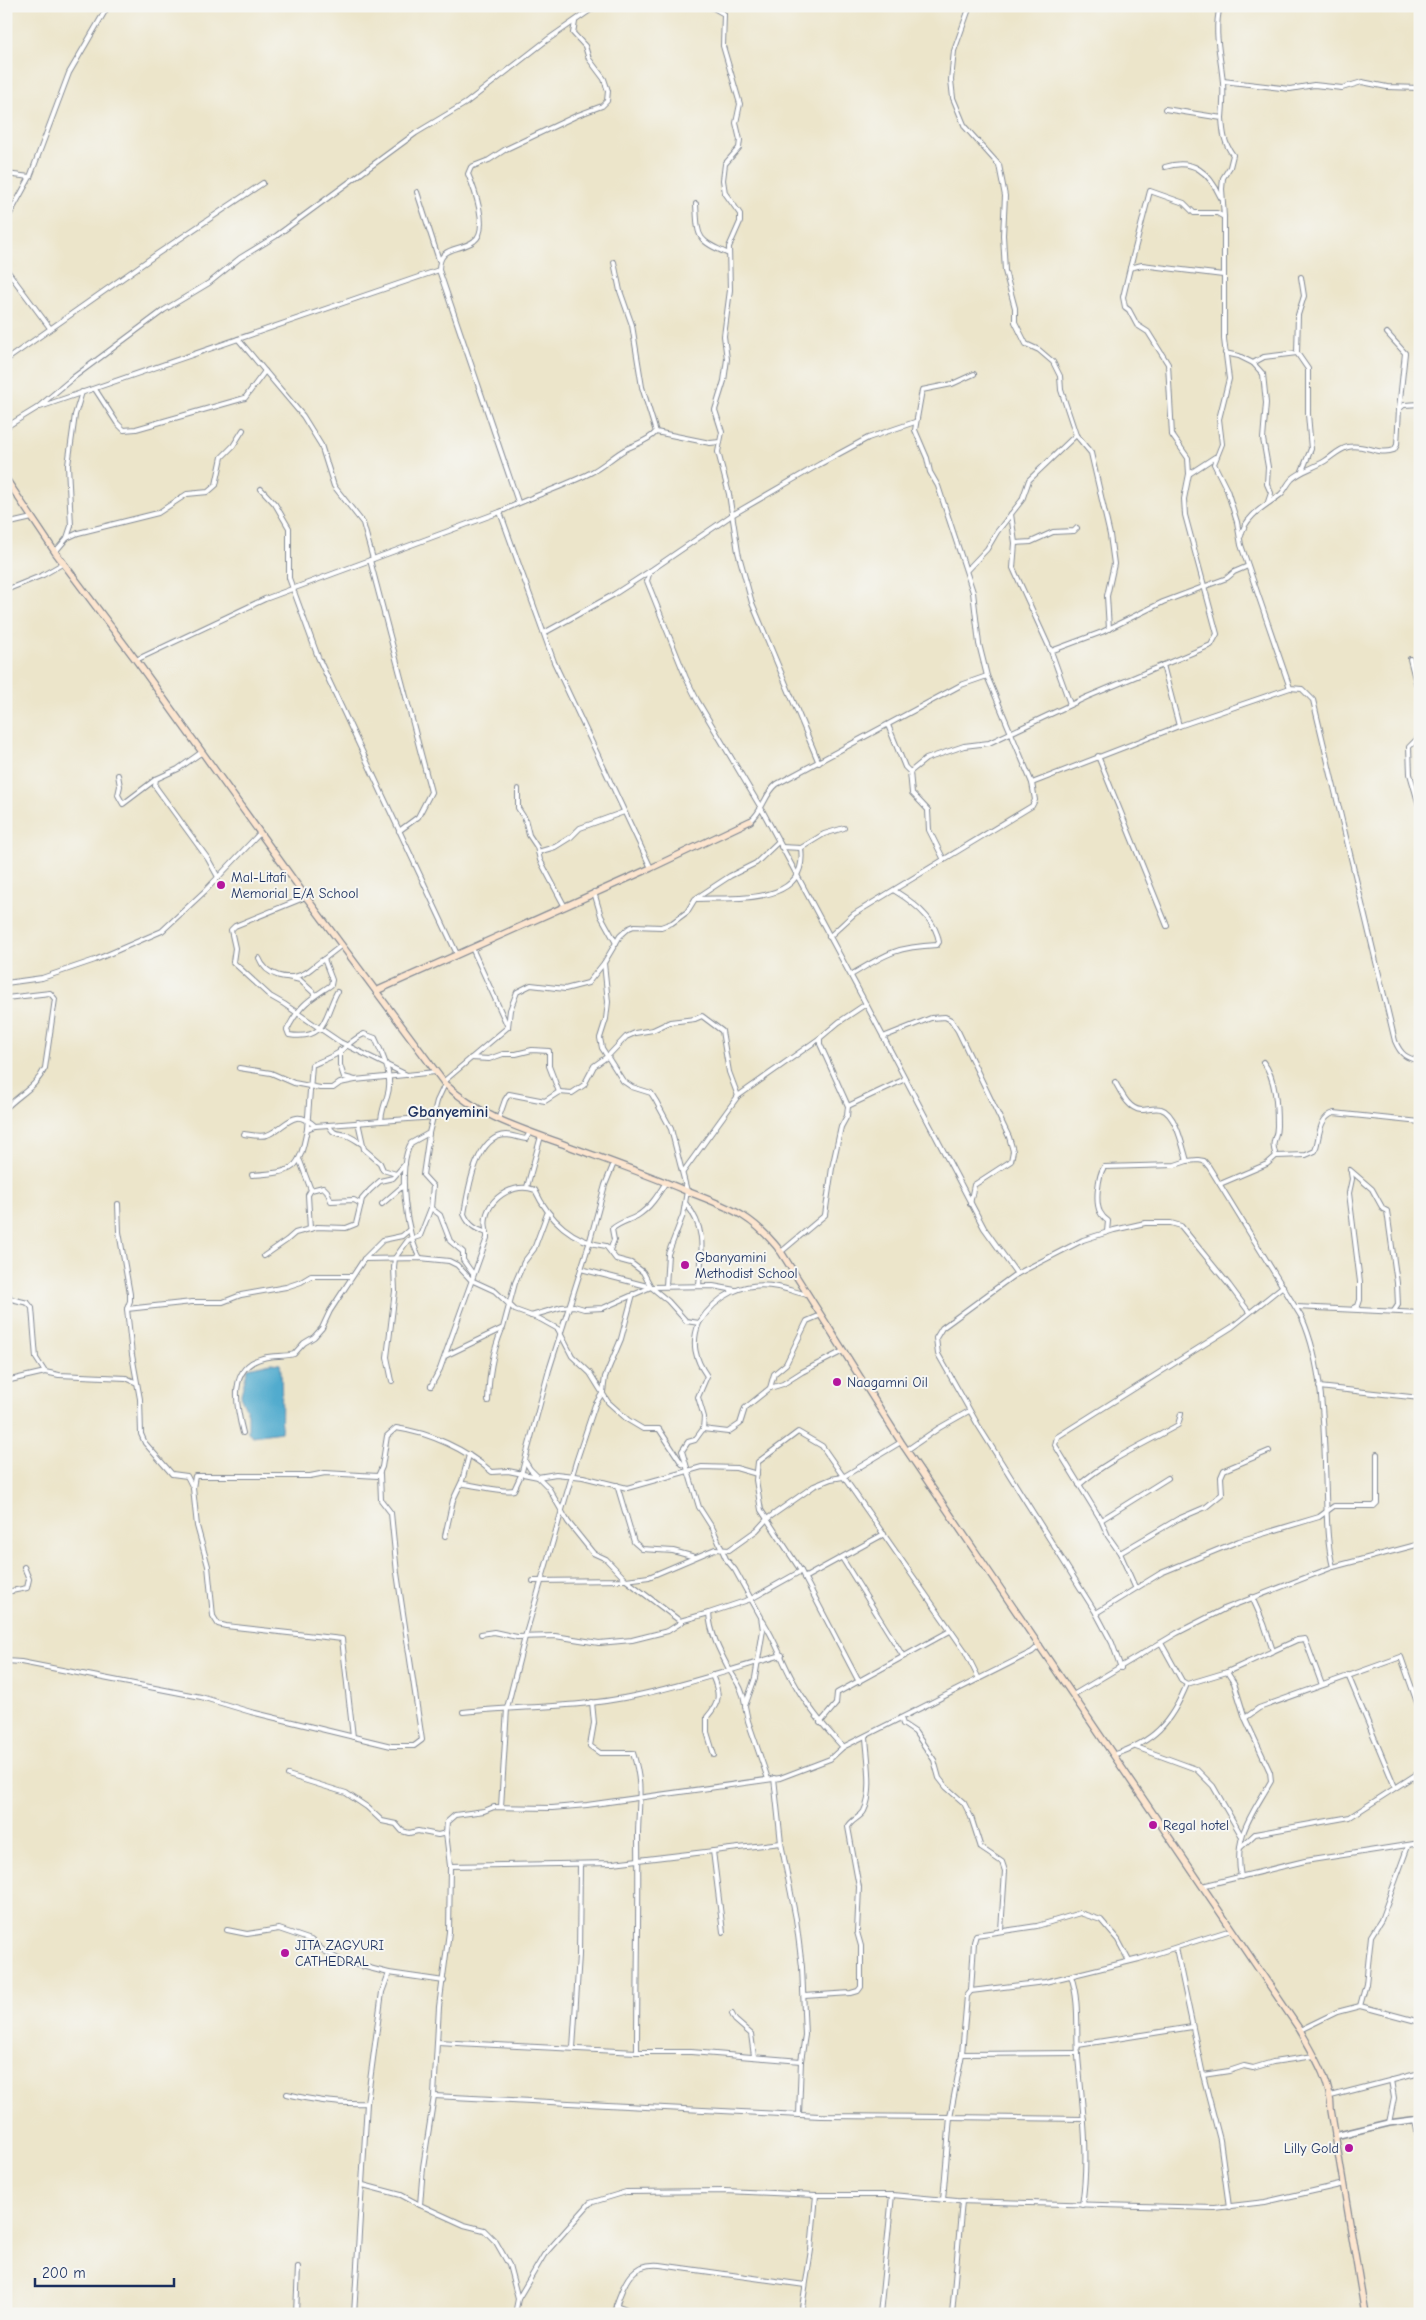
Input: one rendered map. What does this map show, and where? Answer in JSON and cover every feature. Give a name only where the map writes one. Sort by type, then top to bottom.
[{"type":"main road","points":[[6,479],[55,552],[136,660],[306,897],[444,1083],[472,1107],[498,1120],[666,1182],[751,1219],[764,1231],[781,1252],[901,1442],[1300,2030],[1314,2056],[1331,2096],[1335,2136],[1365,2314]]},
{"type":"main road","points":[[376,991],[651,868],[750,821]]},
{"type":"street","points":[[6,9],[10,6]]},
{"type":"street","points":[[6,221],[30,177],[69,73],[108,6]]},
{"type":"street","points":[[6,427],[37,408],[74,377],[164,310],[209,283],[240,258],[276,236],[416,133],[466,103],[596,6]]},
{"type":"street","points":[[710,6],[724,14],[724,46],[740,104],[736,123],[740,140],[739,148],[725,164],[723,180],[725,193],[740,214],[740,222],[729,247],[730,290],[724,336],[727,359],[724,381],[715,410],[722,432],[718,452],[738,552],[752,603],[819,763]]},
{"type":"street","points":[[970,6],[954,51],[951,80],[952,98],[965,127],[999,165],[1006,196],[1004,271],[1015,308],[1015,322],[1026,344],[1039,350],[1053,362],[1060,376],[1061,390],[1076,435],[1091,453],[1110,535],[1114,564],[1108,596],[1108,629]]},
{"type":"street","points":[[1188,474],[1215,457],[1222,444],[1219,419],[1229,379],[1225,353],[1224,217],[1222,200],[1223,178],[1230,167],[1234,155],[1226,146],[1223,132],[1223,81],[1216,37],[1216,20],[1220,6]]},
{"type":"street","points":[[439,260],[444,253],[474,241],[479,236],[481,228],[477,194],[468,174],[471,167],[489,160],[506,149],[602,106],[607,101],[608,91],[604,80],[589,59],[585,46],[573,34],[575,21]]},
{"type":"street","points":[[1223,81],[1290,89],[1314,85],[1342,88],[1362,82],[1386,87],[1420,88]]},
{"type":"street","points":[[1166,109],[1222,118]]},
{"type":"street","points":[[1165,167],[1179,163],[1197,166],[1215,184],[1222,200]]},
{"type":"street","points":[[6,174],[30,177]]},
{"type":"street","points":[[7,358],[263,183]]},
{"type":"street","points":[[910,772],[926,759],[964,746],[989,743],[1070,704],[1163,665],[1215,640],[1217,634],[1185,515],[1184,499],[1188,474],[1188,458],[1172,435],[1168,364],[1148,332],[1137,324],[1129,310],[1124,307],[1123,297],[1150,191],[1184,202],[1194,213],[1217,213],[1224,217]]},
{"type":"street","points":[[417,192],[439,260],[440,270],[518,502]]},
{"type":"street","points":[[696,204],[698,234],[702,240],[729,254]]},
{"type":"street","points":[[614,262],[620,291],[632,325],[642,387],[656,432]]},
{"type":"street","points":[[1130,268],[1142,265],[1223,275]]},
{"type":"street","points":[[6,269],[50,328]]},
{"type":"street","points":[[37,408],[95,389],[160,364],[440,270]]},
{"type":"street","points":[[1301,277],[1304,296],[1298,315],[1296,352],[1308,369],[1308,414],[1311,449],[1302,471]]},
{"type":"street","points":[[1240,538],[1242,528],[1268,502],[1282,494],[1290,481],[1302,471],[1325,462],[1340,450],[1350,446],[1361,446],[1380,452],[1394,450],[1405,353],[1387,333]]},
{"type":"street","points":[[238,339],[303,416],[321,445],[334,486],[363,523],[431,792],[418,817],[399,831]]},
{"type":"street","points":[[1254,363],[1264,357],[1296,352]]},
{"type":"street","points":[[1225,353],[1239,356],[1254,363],[1263,374],[1266,403],[1263,439],[1268,467],[1267,484],[1270,493],[1268,502]]},
{"type":"street","points":[[95,389],[117,423],[124,430],[136,429],[237,402],[245,398],[265,371]]},
{"type":"street","points":[[829,937],[854,914],[895,891],[1032,806],[1035,800],[1032,783],[987,676],[979,644],[973,592],[967,570],[938,486],[930,472],[927,458],[917,438],[916,422],[922,390],[952,384],[974,374]]},
{"type":"street","points":[[55,552],[67,538],[71,526],[68,465],[75,415],[82,392]]},
{"type":"street","points":[[1399,409],[1404,405],[1420,404]]},
{"type":"street","points":[[544,633],[650,571],[732,515],[868,438],[916,422]]},
{"type":"street","points":[[67,538],[78,533],[158,514],[187,494],[208,492],[216,486],[222,457],[233,446],[243,430]]},
{"type":"street","points":[[656,432],[710,443],[720,442]]},
{"type":"street","points":[[136,660],[265,599],[500,512],[518,502],[592,472],[625,450],[652,437],[656,432]]},
{"type":"street","points":[[967,570],[987,549],[997,532],[1022,500],[1029,480],[1076,435]]},
{"type":"street","points":[[1215,457],[1216,469],[1227,490],[1248,566],[1290,688]]},
{"type":"street","points":[[261,489],[275,504],[289,528],[289,578],[318,656],[457,954]]},
{"type":"street","points":[[500,512],[554,662],[651,868]]},
{"type":"street","points":[[1011,514],[1015,542],[1013,568],[1051,651],[1070,704]]},
{"type":"street","points":[[6,524],[32,518]]},
{"type":"street","points":[[1015,542],[1031,542],[1053,532],[1074,531],[1077,528]]},
{"type":"street","points":[[6,590],[43,575],[64,563]]},
{"type":"street","points":[[1051,651],[1108,629],[1163,602],[1227,578],[1248,566]]},
{"type":"street","points":[[650,571],[647,587],[686,678],[798,875],[970,1204],[984,1228],[1017,1274]]},
{"type":"street","points":[[1410,659],[1420,698]]},
{"type":"street","points":[[1163,665],[1179,726]]},
{"type":"street","points":[[750,821],[761,808],[767,794],[777,784],[961,685],[987,676]]},
{"type":"street","points":[[1032,783],[1179,726],[1290,688],[1302,689],[1313,700],[1396,1041],[1400,1053],[1420,1062]]},
{"type":"street","points":[[888,725],[905,767],[910,772],[912,793],[928,810],[929,830],[944,860]]},
{"type":"street","points":[[1420,736],[1409,747],[1410,774],[1420,808]]},
{"type":"street","points":[[118,775],[120,786],[118,795],[123,804],[156,779],[178,769],[202,752]]},
{"type":"street","points":[[1098,756],[1167,926]]},
{"type":"street","points":[[156,779],[155,786],[208,859],[218,877]]},
{"type":"street","points":[[518,789],[518,808],[540,860],[565,907]]},
{"type":"street","points":[[538,852],[555,846],[571,837],[580,828],[624,812]]},
{"type":"street","points":[[781,847],[801,848],[824,834],[844,828]]},
{"type":"street","points":[[6,983],[42,978],[95,960],[154,936],[162,931],[218,877],[260,833]]},
{"type":"street","points":[[392,1381],[387,1357],[395,1291],[395,1258],[404,1244],[411,1238],[420,1236],[431,1208],[433,1186],[423,1175],[423,1167],[437,1101],[444,1083],[508,1027],[510,1010],[517,992],[531,985],[565,989],[588,983],[604,963],[623,932],[634,926],[661,927],[672,923],[687,912],[695,899],[730,876],[756,864],[778,842]]},
{"type":"street","points":[[695,899],[764,895],[779,892],[787,887],[798,875],[803,858],[801,848]]},
{"type":"street","points":[[851,975],[890,952],[906,948],[936,945],[939,942],[939,937],[924,913],[908,898],[895,891]]},
{"type":"street","points":[[594,892],[601,916],[616,943]]},
{"type":"street","points":[[306,897],[235,926],[231,930],[235,948],[234,962],[270,996],[319,1029],[340,1042],[407,1075]]},
{"type":"street","points":[[288,977],[303,974],[342,945]]},
{"type":"street","points":[[472,948],[508,1027]]},
{"type":"street","points":[[259,958],[261,964],[270,972],[300,980],[316,994]]},
{"type":"street","points":[[324,958],[332,980],[331,985],[316,994],[295,1013],[287,1030],[289,1035],[302,1037],[313,1034],[319,1029],[328,1019],[332,1002],[338,992]]},
{"type":"street","points":[[604,963],[608,1002],[606,1019],[600,1038],[602,1048],[623,1081],[632,1087],[651,1093],[656,1100],[671,1129],[687,1191],[686,1204],[668,1254],[666,1286]]},
{"type":"street","points":[[6,998],[50,993],[55,999],[45,1068],[31,1089],[19,1096],[6,1108]]},
{"type":"street","points":[[683,1172],[738,1096],[866,1004]]},
{"type":"street","points":[[883,1037],[940,1016],[951,1020],[958,1031],[1009,1137],[1013,1151],[1011,1161],[974,1185],[970,1204]]},
{"type":"street","points":[[498,1120],[509,1094],[545,1101],[559,1092],[572,1093],[584,1085],[594,1066],[608,1056],[626,1037],[649,1031],[670,1022],[705,1017],[722,1031],[725,1037],[729,1072],[738,1096]]},
{"type":"street","points":[[311,1190],[300,1167],[300,1161],[307,1129],[312,1065],[340,1051],[345,1044],[364,1034],[374,1038],[386,1063],[388,1078],[388,1096],[382,1105],[381,1120]]},
{"type":"street","points":[[781,1252],[818,1223],[828,1211],[831,1173],[841,1127],[847,1116],[848,1106],[820,1044],[820,1038]]},
{"type":"street","points":[[340,1042],[340,1066],[344,1077],[356,1080]]},
{"type":"street","points":[[471,1058],[490,1059],[503,1054],[516,1054],[532,1050],[549,1051],[549,1066],[559,1092]]},
{"type":"street","points":[[1263,1062],[1269,1070],[1274,1096],[1277,1128],[1272,1143],[1276,1156]]},
{"type":"street","points":[[239,1068],[271,1073],[294,1083],[333,1088],[340,1083],[356,1080],[435,1072]]},
{"type":"street","points":[[848,1106],[904,1079]]},
{"type":"street","points":[[1115,1082],[1130,1106],[1138,1110],[1161,1108],[1166,1112],[1181,1136],[1187,1160]]},
{"type":"street","points":[[1220,1184],[1267,1164],[1276,1156],[1306,1155],[1315,1151],[1323,1120],[1334,1114],[1420,1122]]},
{"type":"street","points":[[307,1129],[315,1126],[434,1117]]},
{"type":"street","points":[[244,1134],[265,1136],[288,1120],[307,1119],[315,1126]]},
{"type":"street","points":[[358,1122],[364,1148],[380,1163],[383,1170],[396,1174]]},
{"type":"street","points":[[329,1126],[336,1134],[348,1135],[362,1144]]},
{"type":"street","points":[[487,1233],[475,1229],[467,1221],[464,1214],[476,1161],[484,1149],[496,1138],[506,1135],[526,1139],[530,1132]]},
{"type":"street","points":[[420,1258],[409,1230],[404,1185],[405,1164],[412,1143],[429,1133]]},
{"type":"street","points":[[527,1187],[541,1136]]},
{"type":"street","points":[[1106,1232],[1108,1221],[1100,1213],[1098,1205],[1101,1172],[1104,1168],[1175,1165],[1187,1160],[1204,1161],[1220,1184],[1296,1307],[1310,1339],[1319,1387],[1324,1433],[1327,1511],[1333,1567]]},
{"type":"street","points":[[252,1176],[294,1168],[300,1161]]},
{"type":"street","points":[[463,1484],[482,1485],[497,1490],[509,1491],[514,1490],[522,1475],[549,1370],[562,1334],[605,1185],[614,1163]]},
{"type":"street","points":[[264,1256],[295,1232],[330,1227],[346,1228],[356,1224],[362,1199],[380,1181],[393,1178],[405,1164]]},
{"type":"street","points":[[1354,1308],[1358,1306],[1360,1300],[1360,1278],[1355,1253],[1353,1214],[1349,1193],[1352,1179],[1350,1170],[1372,1189],[1383,1209],[1387,1211],[1391,1237],[1390,1247],[1396,1274],[1398,1305],[1401,1311]]},
{"type":"street","points":[[610,1250],[614,1240],[612,1229],[620,1222],[637,1216],[656,1199],[666,1182]]},
{"type":"street","points":[[382,1204],[404,1185]]},
{"type":"street","points":[[311,1190],[315,1191],[323,1187],[331,1201],[354,1200],[361,1204]]},
{"type":"street","points":[[431,1386],[445,1356],[487,1233],[485,1215],[493,1200],[518,1188],[527,1187],[535,1190],[547,1214],[572,1235],[589,1244],[606,1246],[616,1258],[631,1263],[643,1272],[651,1287],[668,1301],[686,1321],[699,1323]]},
{"type":"street","points":[[310,1229],[308,1195],[311,1190]]},
{"type":"street","points":[[118,1204],[122,1253],[130,1294],[127,1308],[132,1355],[138,1383],[141,1434],[144,1443],[172,1474],[187,1476],[310,1476],[325,1473],[378,1476],[380,1474]]},
{"type":"street","points":[[686,1204],[694,1214],[700,1229],[699,1286]]},
{"type":"street","points":[[431,1208],[440,1216],[450,1241],[463,1252],[463,1260],[474,1274]]},
{"type":"street","points":[[488,1401],[489,1375],[493,1351],[502,1329],[515,1283],[524,1262],[534,1249],[547,1214]]},
{"type":"street","points":[[1121,1668],[1112,1643],[1096,1613],[970,1411],[938,1354],[936,1338],[942,1328],[1017,1274],[1068,1247],[1106,1232],[1145,1223],[1171,1223],[1181,1226],[1230,1285],[1249,1312]]},
{"type":"street","points":[[243,1433],[237,1410],[236,1396],[241,1373],[245,1367],[264,1357],[294,1354],[322,1328],[330,1311],[364,1259],[383,1240],[402,1236],[409,1230]]},
{"type":"street","points":[[364,1259],[420,1258],[449,1261],[465,1271],[471,1280],[495,1291],[521,1313],[551,1324],[562,1334],[572,1356],[590,1373],[608,1402],[628,1420],[644,1429],[659,1429],[682,1464],[686,1465]]},
{"type":"street","points":[[581,1269],[651,1287]]},
{"type":"street","points":[[127,1308],[192,1302],[223,1302],[241,1295],[286,1287],[311,1276],[352,1276]]},
{"type":"street","points":[[808,1296],[767,1285],[748,1286],[735,1290],[716,1302],[699,1323],[694,1334],[696,1355],[707,1376],[698,1397],[704,1417],[703,1429],[695,1440],[688,1442],[682,1451],[699,1507],[713,1528],[721,1549],[782,1655],[792,1680],[820,1723],[843,1747]]},
{"type":"street","points":[[530,1316],[569,1307],[584,1310],[603,1308],[651,1287],[699,1286],[735,1290]]},
{"type":"street","points":[[1135,1587],[1120,1553],[1108,1536],[1101,1520],[1055,1445],[1057,1437],[1232,1327],[1283,1286]]},
{"type":"street","points":[[6,1291],[11,1299],[28,1303],[32,1308],[36,1358],[45,1372]]},
{"type":"street","points":[[501,1807],[508,1708],[525,1637],[572,1476],[595,1405],[603,1392],[605,1377],[620,1339],[633,1294]]},
{"type":"street","points":[[1360,1300],[1363,1305],[1370,1309]]},
{"type":"street","points":[[1394,1311],[1398,1305]]},
{"type":"street","points":[[1296,1307],[1354,1308],[1420,1313]]},
{"type":"street","points":[[770,1388],[774,1374],[786,1364],[807,1322],[821,1315]]},
{"type":"street","points":[[445,1356],[502,1329]]},
{"type":"street","points":[[703,1429],[728,1432],[740,1424],[745,1408],[770,1388],[783,1384],[843,1351]]},
{"type":"street","points":[[6,1381],[45,1372],[59,1375],[126,1378],[138,1383]]},
{"type":"street","points":[[1319,1387],[1420,1398]]},
{"type":"street","points":[[907,1450],[939,1428],[970,1411]]},
{"type":"street","points":[[1079,1485],[1134,1449],[1178,1425],[1180,1414]]},
{"type":"street","points":[[6,1661],[21,1662],[208,1699],[251,1712],[391,1746],[414,1746],[422,1740],[397,1573],[391,1513],[381,1500],[380,1474],[387,1436],[396,1428],[434,1436],[477,1459],[492,1472],[508,1471],[538,1477],[556,1474],[627,1488],[688,1472],[702,1466],[736,1468],[757,1474]]},
{"type":"street","points":[[859,1682],[801,1572],[761,1510],[757,1474],[758,1462],[798,1432],[822,1446],[965,1652],[978,1679]]},
{"type":"street","points":[[533,1581],[626,1580],[649,1577],[715,1549],[729,1550],[814,1486],[831,1479],[843,1478],[901,1442]]},
{"type":"street","points":[[1120,1553],[1178,1519],[1216,1501],[1222,1494],[1222,1473],[1224,1470],[1269,1451]]},
{"type":"street","points":[[1096,1613],[1135,1587],[1200,1556],[1240,1541],[1319,1517],[1334,1506],[1376,1505],[1377,1454]]},
{"type":"street","points":[[445,1536],[453,1500],[462,1480],[469,1456]]},
{"type":"street","points":[[525,1461],[548,1487],[563,1510],[568,1522],[593,1553],[606,1559],[626,1580],[680,1621],[751,1599],[801,1572]]},
{"type":"street","points":[[187,1476],[193,1488]]},
{"type":"street","points":[[195,1476],[193,1488],[197,1526],[208,1566],[213,1616],[218,1624],[226,1626],[342,1639],[354,1737]]},
{"type":"street","points":[[1101,1520],[1168,1478]]},
{"type":"street","points":[[617,1486],[634,1542],[642,1549],[672,1551],[695,1558]]},
{"type":"street","points":[[804,1578],[884,1534]]},
{"type":"street","points":[[1073,1695],[1161,1643],[1224,1609],[1333,1567],[1420,1544]]},
{"type":"street","points":[[842,1558],[903,1656]]},
{"type":"street","points":[[6,1592],[27,1588],[29,1578],[24,1567]]},
{"type":"street","points":[[1252,1597],[1264,1624],[1272,1650]]},
{"type":"street","points":[[709,1613],[712,1632],[729,1669],[741,1688],[748,1721],[768,1779]]},
{"type":"street","points":[[745,1706],[755,1678],[763,1630],[761,1617]]},
{"type":"street","points":[[481,1634],[494,1632],[525,1637],[555,1636],[599,1643],[632,1640],[668,1631],[685,1620]]},
{"type":"street","points":[[820,1723],[836,1704],[837,1693],[950,1631]]},
{"type":"street","points":[[1161,1643],[1182,1681],[1187,1684],[1227,1672],[1272,1650],[1297,1640],[1305,1639],[1322,1685]]},
{"type":"street","points":[[420,2205],[423,2167],[434,2096],[439,2007],[444,1981],[449,1932],[450,1866],[446,1833],[447,1822],[455,1815],[501,1807],[558,1807],[641,1798],[774,1778],[830,1759],[843,1747],[1032,1652],[1040,1645]]},
{"type":"street","points":[[463,1712],[549,1707],[633,1696],[782,1655]]},
{"type":"street","points":[[1245,1718],[1259,1708],[1401,1656],[1420,1711]]},
{"type":"street","points":[[1227,1672],[1234,1683],[1245,1718],[1270,1772],[1271,1781],[1241,1835],[1241,1847],[1238,1855],[1241,1877]]},
{"type":"street","points":[[712,1675],[719,1692],[716,1707],[707,1718],[707,1732],[714,1755]]},
{"type":"street","points":[[1348,1675],[1395,1787]]},
{"type":"street","points":[[1113,1755],[1136,1747],[1148,1740],[1163,1727],[1180,1700],[1187,1684]]},
{"type":"street","points":[[592,1702],[594,1723],[590,1746],[600,1753],[632,1754],[638,1768],[641,1798],[638,1824],[640,1933],[637,2052]]},
{"type":"street","points":[[901,1718],[904,1724],[915,1732],[934,1760],[939,1778],[946,1788],[964,1803],[971,1817],[980,1848],[1002,1862],[1006,1871],[1001,1930]]},
{"type":"street","points":[[804,1996],[851,1993],[858,1991],[861,1987],[861,1946],[857,1932],[859,1887],[848,1827],[851,1821],[864,1812],[866,1805],[869,1772],[866,1736]]},
{"type":"street","points":[[1136,1747],[1196,1769],[1213,1786],[1241,1835]]},
{"type":"street","points":[[1241,1847],[1255,1834],[1350,1818],[1420,1772]]},
{"type":"street","points":[[288,1775],[354,1797],[382,1821],[396,1824],[402,1831],[438,1835],[446,1833]]},
{"type":"street","points":[[1413,1777],[1420,1785]]},
{"type":"street","points":[[774,1778],[781,1843],[797,1925],[804,1996],[805,2035],[801,2061],[799,2115]]},
{"type":"street","points":[[450,1866],[580,1864],[638,1860],[781,1843]]},
{"type":"street","points":[[1202,1886],[1305,1862],[1420,1843]]},
{"type":"street","points":[[1360,2006],[1366,1984],[1371,1936],[1381,1920],[1408,1846]]},
{"type":"street","points":[[713,1851],[723,1932]]},
{"type":"street","points":[[573,2048],[579,1954],[580,1864]]},
{"type":"street","points":[[943,2200],[950,2118],[962,2054],[967,1996],[971,1991],[976,1935],[1037,1926],[1080,1913],[1101,1920],[1118,1940],[1129,1961]]},
{"type":"street","points":[[227,1930],[247,1934],[274,1929],[297,1934],[311,1940],[337,1958],[389,1972],[444,1981]]},
{"type":"street","points":[[971,1991],[1028,1985],[1071,1976],[1176,1948],[1198,1938],[1231,1930]]},
{"type":"street","points":[[1176,1948],[1192,2027],[1220,2140],[1229,2207]]},
{"type":"street","points":[[354,2314],[367,2103],[382,1992],[389,1972]]},
{"type":"street","points":[[1071,1976],[1076,1991],[1078,2054],[1084,2119],[1085,2182],[1082,2205]]},
{"type":"street","points":[[1300,2030],[1337,2012],[1360,2006],[1420,2022]]},
{"type":"street","points":[[732,2014],[735,2020],[751,2034],[754,2056]]},
{"type":"street","points":[[1078,2045],[1192,2027]]},
{"type":"street","points":[[438,2042],[754,2056],[801,2061]]},
{"type":"street","points":[[962,2054],[1078,2054]]},
{"type":"street","points":[[1203,2075],[1229,2071],[1244,2066],[1253,2068],[1273,2062],[1314,2056]]},
{"type":"street","points":[[1331,2096],[1420,2073]]},
{"type":"street","points":[[1389,2123],[1394,2098],[1391,2080]]},
{"type":"street","points":[[287,2094],[339,2104],[367,2103]]},
{"type":"street","points":[[434,2096],[799,2115],[1084,2119]]},
{"type":"street","points":[[1335,2136],[1389,2123],[1417,2120],[1420,2147]]},
{"type":"street","points":[[515,2314],[518,2299],[544,2255],[572,2222],[590,2203],[626,2192],[725,2191],[816,2195],[892,2195],[962,2202],[1229,2207],[1266,2202],[1344,2184]]},
{"type":"street","points":[[363,2185],[401,2196],[464,2225],[484,2230],[496,2242],[509,2265],[518,2299]]},
{"type":"street","points":[[801,2314],[811,2250],[816,2195]]},
{"type":"street","points":[[880,2314],[892,2195]]},
{"type":"street","points":[[952,2314],[962,2202]]},
{"type":"street","points":[[613,2314],[628,2278],[639,2266],[645,2264],[805,2285]]},
{"type":"street","points":[[296,2314],[298,2267]]},
{"type":"street","points":[[616,2305],[638,2314]]},
{"type":"water","points":[[271,1363],[280,1364],[281,1367],[281,1432],[253,1436],[248,1432],[248,1413],[241,1394],[248,1368]]},
{"type":"place","name":"Mal-Litafi Memorial E/A School","points":[[221,885]]},
{"type":"place","name":"Gbanyamini Methodist School","points":[[685,1265]]},
{"type":"place","name":"Naagamni Oil","points":[[837,1382]]},
{"type":"place","name":"Regal hotel","points":[[1153,1825]]},
{"type":"place","name":"JITA ZAGYURI CATHEDRAL","points":[[285,1953]]},
{"type":"place","name":"Lilly Gold","points":[[1349,2148]]},
{"type":"district","name":"Gbanyemini","points":[[448,1111]]}]
